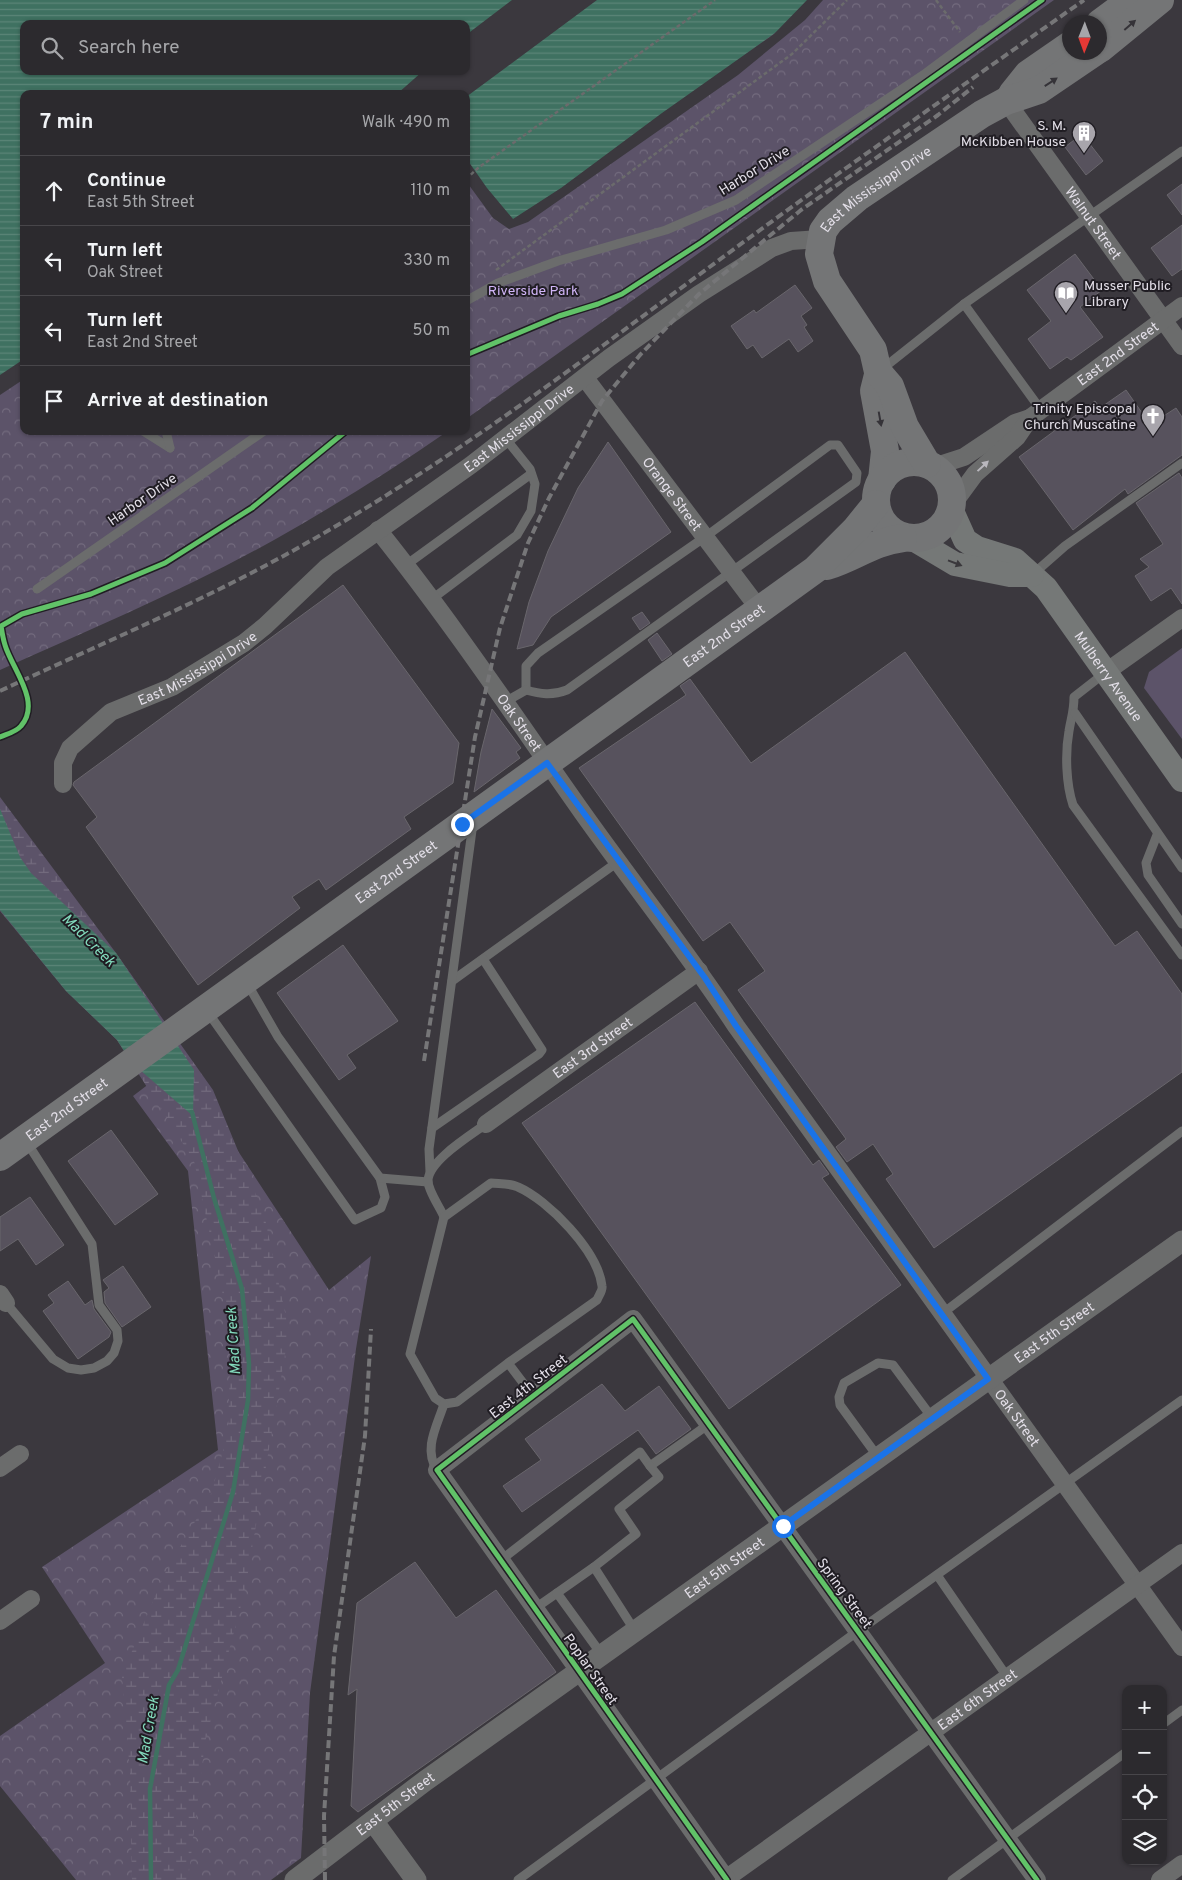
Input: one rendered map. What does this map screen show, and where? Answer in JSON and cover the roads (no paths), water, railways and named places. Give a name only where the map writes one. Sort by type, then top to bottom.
[{"type":"main road","points":[[1107,18],[1131,0]]},
{"type":"main road","points":[[1107,43],[1160,0]]},
{"type":"main road","name":"East Mississippi Drive","points":[[1006,101],[1028,74],[1062,51]]},
{"type":"main road","name":"East Mississippi Drive","points":[[820,239],[830,221],[857,198],[982,114],[1006,101],[1039,90],[1083,60]]},
{"type":"main road","points":[[820,239],[820,264],[827,281],[872,350],[878,372],[890,386],[905,427],[930,465],[948,482],[952,508],[941,528],[933,534],[908,538]]},
{"type":"main road","points":[[878,372],[874,391],[885,451],[879,492],[885,525],[955,564],[1010,575],[1032,575]]},
{"type":"main road","points":[[879,492],[889,471],[898,466],[909,462],[930,465]]},
{"type":"main road","name":"East 2nd Street","points":[[0,1157],[816,569],[855,530],[879,492]]},
{"type":"main road","name":"Mulberry Avenue","points":[[952,508],[965,540],[977,548],[1015,560],[1046,588],[1182,780]]},
{"type":"main road","name":"East 2nd Street","points":[[816,569],[840,562],[874,544],[908,538]]},
{"type":"street","name":"Walnut Street","points":[[1006,101],[1182,346]]},
{"type":"street","name":"East Mississippi Drive","points":[[63,784],[63,763],[70,748],[95,724],[111,712],[172,687],[244,643],[265,626],[327,567],[506,439],[679,308],[772,248],[791,242],[820,239]]},
{"type":"street","name":"East 2nd Street","points":[[952,508],[975,474],[1017,437],[1036,414],[1182,306]]},
{"type":"street","name":"Orange Street","points":[[585,378],[760,610]]},
{"type":"street","name":"East 2nd Street","points":[[930,465],[964,457],[1014,423],[1036,414]]},
{"type":"street","name":"Oak Street","points":[[378,530],[432,599],[547,763],[699,971],[988,1379],[1182,1647]]},
{"type":"street","points":[[1106,672],[1182,618]]},
{"type":"street","name":"East 3rd Street","points":[[486,1124],[699,971]]},
{"type":"street","name":"East 5th Street","points":[[295,1880],[373,1821],[767,1536],[879,1459],[1182,1241]]},
{"type":"street","name":"East 4th Street","points":[[437,1470],[633,1319]]},
{"type":"street","name":"Spring Street","points":[[633,1319],[1037,1880]]},
{"type":"street","points":[[0,1468],[20,1454]]},
{"type":"street","name":"Poplar Street","points":[[437,1470],[726,1880]]},
{"type":"street","name":"East 6th Street","points":[[726,1880],[1182,1553]]},
{"type":"street","points":[[0,1621],[31,1599]]},
{"type":"street","points":[[373,1821],[416,1880]]},
{"type":"street","points":[[1160,1880],[1182,1864]]},
{"type":"lane","name":"Harbor Drive","points":[[470,299],[493,286],[558,262],[666,230],[736,200],[923,75],[1024,0]]},
{"type":"lane","points":[[878,372],[964,304],[1182,151]]},
{"type":"lane","points":[[964,304],[1036,414]]},
{"type":"lane","points":[[149,435],[170,448],[167,435]]},
{"type":"lane","name":"Harbor Drive","points":[[37,589],[258,435]]},
{"type":"lane","points":[[432,599],[517,535],[531,511],[534,484],[530,469],[506,439]]},
{"type":"lane","points":[[504,702],[526,690],[540,694],[555,694],[567,690],[856,482],[858,473],[838,446],[830,445],[705,537],[538,653],[526,666],[526,690]]},
{"type":"lane","points":[[1032,575],[1065,546],[1182,463]]},
{"type":"lane","points":[[406,565],[531,474]]},
{"type":"lane","points":[[1106,672],[1074,697],[1074,713],[1069,731],[1069,792],[1074,805],[1182,955]]},
{"type":"lane","points":[[1074,713],[1157,836],[1182,868]]},
{"type":"lane","points":[[444,1217],[491,1183],[516,1186],[544,1202],[579,1239],[598,1272],[603,1288],[597,1300],[456,1402],[444,1404],[434,1398],[410,1354],[444,1217],[428,1182],[430,1172],[429,1149],[474,816]]},
{"type":"lane","points":[[1157,836],[1146,863],[1148,875],[1182,924]]},
{"type":"lane","points":[[452,981],[618,861]]},
{"type":"lane","points":[[432,1128],[539,1054],[542,1050],[483,959]]},
{"type":"lane","points":[[206,1009],[355,1220],[383,1205],[386,1197],[380,1178],[278,1037],[245,980]]},
{"type":"lane","points":[[430,1172],[443,1157],[486,1124]]},
{"type":"lane","points":[[943,1313],[1182,1131]]},
{"type":"lane","points":[[3,1299],[53,1359],[68,1368],[81,1370],[94,1368],[107,1361],[114,1353],[118,1342],[117,1330],[100,1305],[92,1244],[25,1139]]},
{"type":"lane","points":[[380,1178],[428,1182]]},
{"type":"lane","points":[[508,1363],[533,1396]]},
{"type":"lane","points":[[879,1459],[840,1405],[840,1396],[844,1383],[878,1363],[894,1365],[934,1419]]},
{"type":"lane","points":[[518,1880],[858,1631],[1182,1400]]},
{"type":"lane","points":[[437,1470],[431,1460],[430,1449],[444,1404]]},
{"type":"lane","points":[[650,1466],[709,1424]]},
{"type":"lane","points":[[500,1560],[640,1452],[659,1477],[619,1509],[636,1534],[594,1567],[534,1609]]},
{"type":"lane","points":[[594,1567],[635,1632]]},
{"type":"lane","points":[[937,1575],[1008,1678]]},
{"type":"lane","points":[[558,1593],[602,1655]]},
{"type":"lane","points":[[1167,1721],[1182,1710]]},
{"type":"lane","points":[[952,1880],[1122,1755]]},
{"type":"water","points":[[0,0],[820,0],[510,227],[470,182],[470,90],[20,90],[20,379],[0,392]]},
{"type":"water","points":[[0,809],[20,857],[31,873],[116,953],[194,1070],[193,1116],[132,1063],[117,1040],[66,991],[0,910]]},
{"type":"waterway","name":"Mad Creek","points":[[151,1880],[150,1789],[169,1685],[178,1670],[233,1492],[248,1400],[249,1364],[242,1289],[214,1198],[192,1112]]},
{"type":"railway","points":[[0,691],[181,608],[252,573],[343,522],[398,488],[506,416],[807,196],[1084,0]]},
{"type":"railway","points":[[424,1061],[475,737],[500,628],[528,543],[549,498],[602,401],[640,355],[699,294],[801,210],[938,115],[973,87]]},
{"type":"railway","points":[[325,1880],[324,1816],[334,1656],[365,1436],[371,1329]]},
{"type":"place","name":"S. M. McKibben House","points":[[1084,154]]},
{"type":"place","name":"Musser Public Library","points":[[1066,314]]},
{"type":"place","name":"Trinity Episcopal Church Muscatine","points":[[1153,437]]},
{"type":"park label","name":"Riverside Park","points":[[533,290]]}]
